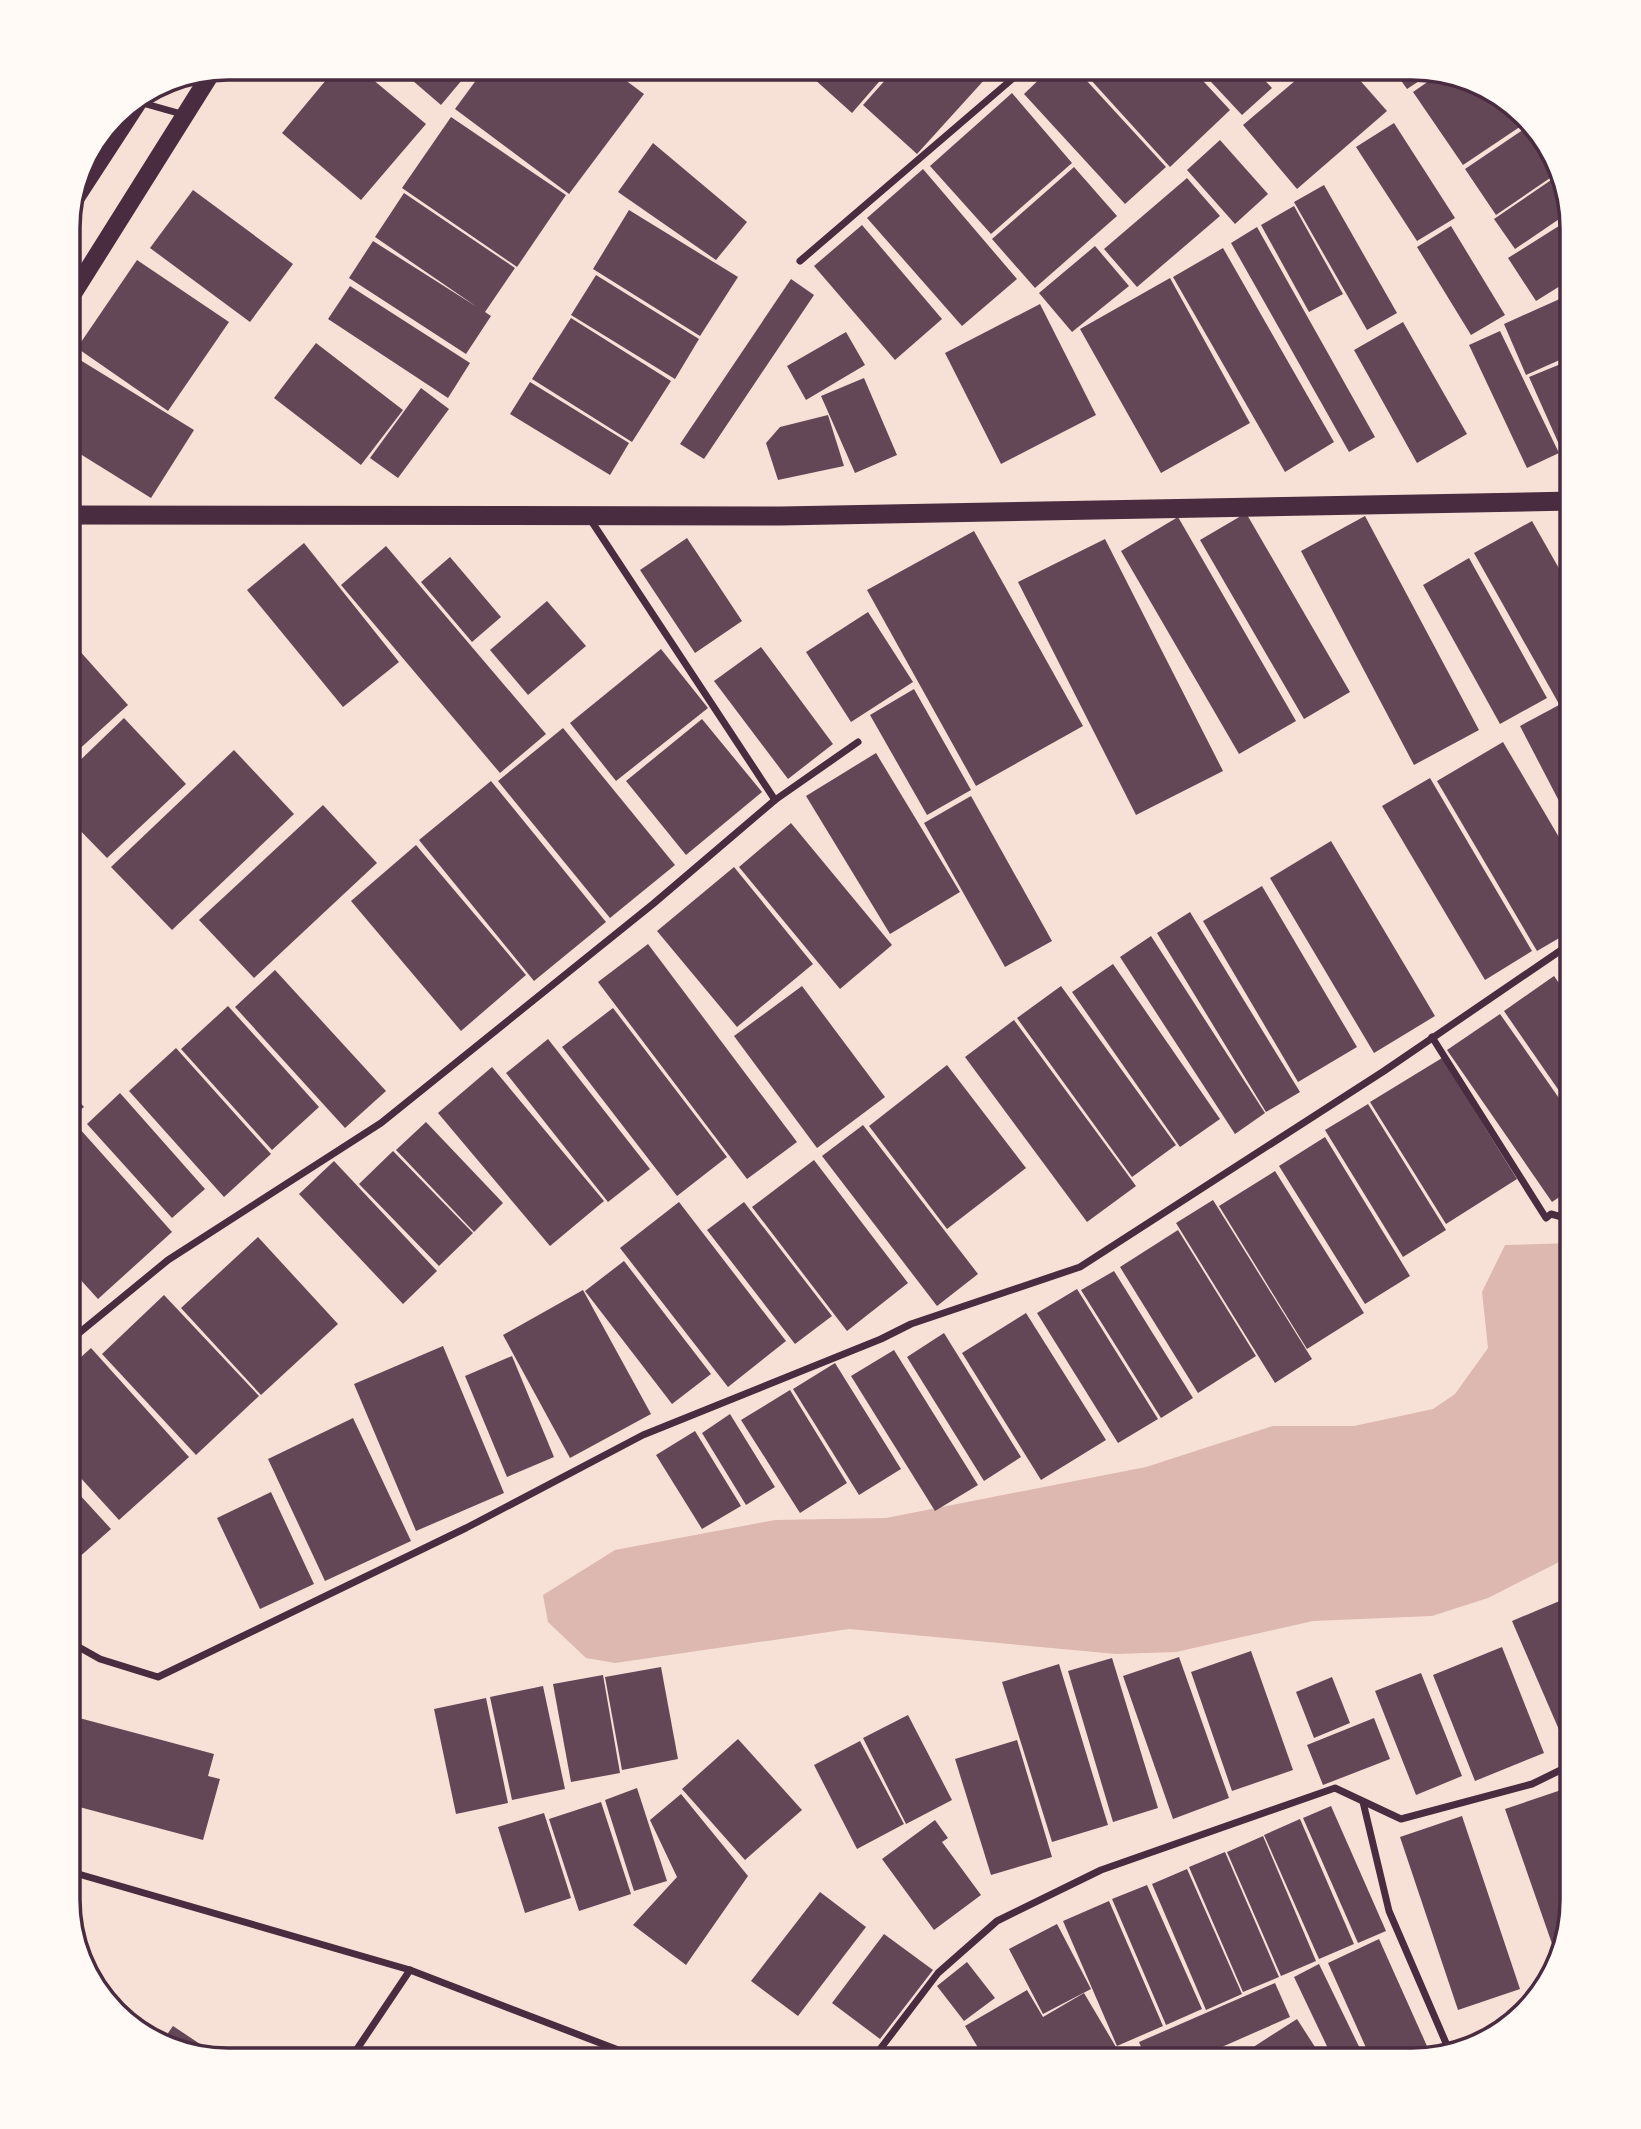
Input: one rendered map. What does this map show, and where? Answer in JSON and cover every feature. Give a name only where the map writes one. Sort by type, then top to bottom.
[{"type":"highway","points":[[81,516],[795,516],[1560,501]]},
{"type":"main road","points":[[81,281],[205,82]]},
{"type":"main road","points":[[92,173],[121,128]]},
{"type":"street","points":[[800,261],[1011,81]]},
{"type":"street","points":[[150,103],[185,115]]},
{"type":"street","points":[[587,515],[775,800]]},
{"type":"street","points":[[80,1332],[167,1260],[381,1123],[653,904],[775,800],[858,742]]},
{"type":"street","points":[[80,1648],[100,1659],[158,1678],[466,1528],[643,1435],[881,1339],[911,1324],[1080,1267],[1384,1071],[1560,951]]},
{"type":"street","points":[[1432,1037],[1546,1218],[1551,1214],[1560,1216]]},
{"type":"street","points":[[881,2048],[938,1973],[997,1921],[1101,1870],[1335,1788],[1401,1819],[1532,1784],[1560,1770]]},
{"type":"street","points":[[1363,1802],[1389,1911],[1446,2044]]},
{"type":"street","points":[[80,1874],[410,1970],[613,2048]]},
{"type":"street","points":[[358,2048],[410,1970]]},
{"type":"shaded area","points":[[1560,1243],[1560,1562],[1488,1598],[1432,1616],[1313,1621],[1176,1652],[1116,1654],[849,1629],[615,1663],[586,1658],[548,1622],[543,1595],[615,1550],[775,1520],[886,1518],[1146,1467],[1273,1426],[1354,1426],[1433,1409],[1455,1394],[1488,1348],[1482,1292],[1505,1245]]},
{"type":"building","points":[[326,80],[374,80],[426,124],[361,200],[282,133]]},
{"type":"building","points":[[412,80],[462,80],[441,105]]},
{"type":"building","points":[[476,80],[626,80],[644,94],[569,194],[455,109]]},
{"type":"building","points":[[816,80],[880,81],[852,113]]},
{"type":"building","points":[[885,81],[984,81],[917,154],[863,105]]},
{"type":"building","points":[[1038,81],[1087,81],[1166,167],[1125,204],[1024,94]]},
{"type":"building","points":[[1092,81],[1203,81],[1230,110],[1170,167]]},
{"type":"building","points":[[1210,81],[1265,81],[1272,88],[1242,115]]},
{"type":"building","points":[[1295,81],[1361,81],[1387,111],[1297,189],[1243,125]]},
{"type":"building","points":[[1401,81],[1419,81],[1407,89]]},
{"type":"building","points":[[1428,82],[1451,86],[1486,100],[1520,127],[1463,165],[1413,92]]},
{"type":"building","points":[[1012,93],[1072,163],[991,234],[930,166]]},
{"type":"building","points":[[451,117],[566,195],[517,267],[402,188]]},
{"type":"building","points":[[1394,123],[1455,218],[1417,241],[1356,147]]},
{"type":"building","points":[[1523,130],[1541,154],[1551,178],[1496,215],[1465,169]]},
{"type":"building","points":[[1220,140],[1268,194],[1235,224],[1187,170]]},
{"type":"building","points":[[653,143],[747,222],[716,260],[618,192]]},
{"type":"building","points":[[1074,167],[1117,216],[1035,288],[992,239]]},
{"type":"building","points":[[923,169],[1017,279],[962,326],[867,218]]},
{"type":"building","points":[[1187,178],[1220,216],[1137,287],[1104,249]]},
{"type":"building","points":[[1552,180],[1560,219],[1515,249],[1494,219]]},
{"type":"building","points":[[1324,185],[1397,313],[1367,330],[1294,202]]},
{"type":"building","points":[[193,190],[293,264],[250,322],[150,248]]},
{"type":"building","points":[[404,193],[515,268],[485,312],[491,316],[466,354],[349,278],[373,241],[477,307],[375,237]]},
{"type":"building","points":[[1294,206],[1343,294],[1309,312],[1261,225]]},
{"type":"building","points":[[629,210],[738,277],[700,336],[593,269]]},
{"type":"building","points":[[862,225],[942,319],[895,360],[814,266]]},
{"type":"building","points":[[1560,225],[1560,286],[1536,301],[1508,258]]},
{"type":"building","points":[[1451,226],[1505,315],[1471,335],[1417,247]]},
{"type":"building","points":[[1257,227],[1375,437],[1349,452],[1231,243]]},
{"type":"building","points":[[1095,246],[1129,286],[1072,332],[1039,293]]},
{"type":"building","points":[[1223,248],[1334,442],[1285,472],[1173,277]]},
{"type":"building","points":[[137,260],[229,322],[168,411],[81,351],[81,342]]},
{"type":"building","points":[[596,275],[699,339],[675,379],[571,315]]},
{"type":"building","points":[[1170,278],[1250,423],[1161,473],[1080,329]]},
{"type":"building","points":[[791,279],[814,295],[704,459],[680,444]]},
{"type":"building","points":[[350,286],[470,363],[448,398],[328,319]]},
{"type":"building","points":[[1560,299],[1560,360],[1526,375],[1504,324]]},
{"type":"building","points":[[1040,304],[1096,415],[1001,464],[945,353]]},
{"type":"building","points":[[571,318],[671,381],[632,442],[532,379]]},
{"type":"building","points":[[1403,322],[1467,434],[1417,463],[1354,350]]},
{"type":"building","points":[[1500,331],[1559,453],[1527,468],[1469,345]]},
{"type":"building","points":[[846,332],[865,365],[806,400],[787,366]]},
{"type":"building","points":[[316,343],[403,410],[361,465],[274,398]]},
{"type":"building","points":[[81,360],[194,430],[151,498],[81,454]]},
{"type":"building","points":[[1560,364],[1560,447],[1529,377]]},
{"type":"building","points":[[864,378],[897,455],[855,473],[821,396]]},
{"type":"building","points":[[530,382],[629,443],[610,475],[510,414]]},
{"type":"building","points":[[421,388],[449,409],[398,478],[370,458]]},
{"type":"building","points":[[828,415],[844,466],[778,480],[766,443],[780,427]]},
{"type":"building","points":[[1246,513],[1350,692],[1304,719],[1200,540]]},
{"type":"building","points":[[1365,516],[1479,730],[1414,765],[1301,551]]},
{"type":"building","points":[[1178,517],[1296,721],[1239,754],[1121,551]]},
{"type":"building","points":[[1532,521],[1560,570],[1559,704],[1474,553]]},
{"type":"building","points":[[974,531],[1083,726],[976,786],[867,590]]},
{"type":"building","points":[[687,538],[742,621],[695,653],[640,570]]},
{"type":"building","points":[[1105,539],[1223,771],[1136,815],[1018,582]]},
{"type":"building","points":[[304,543],[399,662],[343,707],[247,590]]},
{"type":"building","points":[[386,546],[546,734],[500,773],[341,585]]},
{"type":"building","points":[[450,557],[501,617],[472,642],[421,582]]},
{"type":"building","points":[[1469,558],[1547,698],[1500,724],[1423,585]]},
{"type":"building","points":[[547,601],[586,646],[528,695],[490,650]]},
{"type":"building","points":[[868,612],[913,682],[851,722],[806,652]]},
{"type":"building","points":[[761,647],[833,744],[788,779],[714,681]]},
{"type":"building","points":[[661,649],[708,708],[616,781],[570,723]]},
{"type":"building","points":[[81,652],[128,705],[81,748]]},
{"type":"building","points":[[914,689],[971,790],[927,815],[870,715]]},
{"type":"building","points":[[1559,705],[1560,803],[1520,726]]},
{"type":"building","points":[[124,718],[186,784],[107,858],[81,831],[81,760]]},
{"type":"building","points":[[702,719],[762,792],[686,855],[626,781]]},
{"type":"building","points":[[563,728],[675,865],[610,918],[498,781]]},
{"type":"building","points":[[1503,742],[1560,839],[1560,938],[1537,951],[1437,781]]},
{"type":"building","points":[[234,750],[294,814],[172,930],[111,867]]},
{"type":"building","points":[[876,753],[960,892],[890,934],[806,796]]},
{"type":"building","points":[[1430,778],[1532,951],[1485,980],[1382,806]]},
{"type":"building","points":[[491,781],[606,922],[534,981],[419,840]]},
{"type":"building","points":[[971,796],[1052,941],[1005,967],[924,823]]},
{"type":"building","points":[[323,805],[377,863],[254,978],[199,920]]},
{"type":"building","points":[[791,823],[892,945],[840,989],[739,867]]},
{"type":"building","points":[[1331,841],[1435,1016],[1374,1053],[1270,878]]},
{"type":"building","points":[[416,845],[526,975],[461,1031],[351,901]]},
{"type":"building","points":[[734,867],[813,964],[737,1027],[657,931]]},
{"type":"building","points":[[1262,886],[1357,1047],[1298,1082],[1203,921]]},
{"type":"building","points":[[1190,912],[1300,1092],[1266,1112],[1157,933]]},
{"type":"building","points":[[1151,936],[1265,1113],[1235,1134],[1120,957]]},
{"type":"building","points":[[648,944],[797,1142],[747,1179],[598,982]]},
{"type":"building","points":[[1113,964],[1220,1119],[1180,1147],[1072,992]]},
{"type":"building","points":[[275,970],[386,1091],[345,1128],[235,1007]]},
{"type":"building","points":[[1554,976],[1560,985],[1560,1092],[1504,1011]]},
{"type":"building","points":[[802,986],[885,1097],[817,1148],[734,1036]]},
{"type":"building","points":[[1061,986],[1176,1145],[1132,1177],[1017,1018]]},
{"type":"building","points":[[228,1006],[319,1107],[272,1150],[181,1049]]},
{"type":"building","points":[[613,1008],[727,1157],[677,1196],[562,1047]]},
{"type":"building","points":[[1500,1014],[1560,1099],[1560,1197],[1552,1202],[1447,1050]]},
{"type":"building","points":[[1014,1020],[1136,1186],[1087,1222],[965,1057]]},
{"type":"building","points":[[548,1039],[650,1169],[608,1202],[506,1073]]},
{"type":"building","points":[[176,1048],[271,1154],[224,1197],[129,1091]]},
{"type":"building","points":[[1442,1058],[1517,1179],[1446,1224],[1370,1102]]},
{"type":"building","points":[[947,1065],[1026,1168],[947,1229],[869,1126]]},
{"type":"building","points":[[492,1067],[604,1201],[550,1246],[438,1113]]},
{"type":"building","points":[[120,1093],[205,1189],[172,1218],[87,1124]]},
{"type":"building","points":[[1368,1104],[1446,1230],[1403,1257],[1325,1130]]},
{"type":"building","points":[[426,1122],[503,1203],[474,1232],[396,1150]]},
{"type":"building","points":[[863,1125],[978,1274],[937,1306],[822,1156]]},
{"type":"building","points":[[80,1130],[172,1232],[98,1299],[80,1280]]},
{"type":"building","points":[[1325,1137],[1410,1276],[1365,1304],[1279,1166]]},
{"type":"building","points":[[393,1151],[473,1233],[439,1266],[359,1184]]},
{"type":"building","points":[[814,1160],[908,1283],[847,1331],[752,1207]]},
{"type":"building","points":[[334,1161],[437,1271],[403,1304],[299,1194]]},
{"type":"building","points":[[1275,1171],[1364,1313],[1307,1349],[1219,1206]]},
{"type":"building","points":[[1213,1200],[1312,1359],[1275,1383],[1176,1223]]},
{"type":"building","points":[[679,1202],[786,1341],[728,1387],[620,1248]]},
{"type":"building","points":[[744,1202],[832,1316],[795,1344],[707,1230]]},
{"type":"building","points":[[1178,1230],[1256,1356],[1198,1393],[1120,1267]]},
{"type":"building","points":[[258,1237],[338,1324],[261,1395],[181,1308]]},
{"type":"building","points":[[624,1261],[711,1374],[672,1404],[585,1291]]},
{"type":"building","points":[[1114,1271],[1193,1398],[1161,1418],[1081,1290]]},
{"type":"building","points":[[1077,1289],[1158,1419],[1118,1443],[1037,1313]]},
{"type":"building","points":[[583,1290],[651,1414],[570,1458],[503,1335]]},
{"type":"building","points":[[164,1295],[259,1396],[196,1455],[102,1354]]},
{"type":"building","points":[[1026,1313],[1106,1440],[1041,1480],[962,1353]]},
{"type":"building","points":[[944,1333],[1021,1457],[984,1481],[907,1357]]},
{"type":"building","points":[[443,1346],[504,1493],[416,1531],[354,1384]]},
{"type":"building","points":[[91,1348],[189,1457],[119,1520],[80,1477],[80,1358]]},
{"type":"building","points":[[894,1350],[978,1485],[935,1511],[851,1376]]},
{"type":"building","points":[[512,1356],[554,1457],[507,1477],[465,1376]]},
{"type":"building","points":[[835,1363],[901,1469],[859,1495],[793,1389]]},
{"type":"building","points":[[790,1390],[847,1483],[800,1513],[741,1420]]},
{"type":"building","points":[[730,1414],[775,1487],[746,1505],[702,1433]]},
{"type":"building","points":[[353,1418],[411,1541],[325,1581],[268,1459]]},
{"type":"building","points":[[695,1431],[741,1506],[702,1529],[656,1455]]},
{"type":"building","points":[[271,1492],[314,1584],[260,1609],[217,1518]]},
{"type":"building","points":[[80,1495],[111,1529],[80,1556]]},
{"type":"building","points":[[1560,1601],[1560,1732],[1512,1621]]},
{"type":"building","points":[[1502,1647],[1544,1753],[1475,1781],[1433,1675]]},
{"type":"building","points":[[1251,1651],[1293,1770],[1232,1791],[1191,1672]]},
{"type":"building","points":[[1179,1657],[1229,1798],[1173,1819],[1123,1676]]},
{"type":"building","points":[[1112,1658],[1158,1808],[1113,1822],[1068,1671]]},
{"type":"building","points":[[1059,1664],[1108,1825],[1052,1842],[1002,1682]]},
{"type":"building","points":[[661,1667],[678,1759],[622,1770],[605,1677]]},
{"type":"building","points":[[1421,1673],[1462,1776],[1416,1795],[1375,1691]]},
{"type":"building","points":[[603,1675],[620,1773],[571,1782],[553,1684]]},
{"type":"building","points":[[1332,1677],[1350,1723],[1314,1738],[1296,1692]]},
{"type":"building","points":[[543,1686],[565,1789],[512,1800],[490,1697]]},
{"type":"building","points":[[486,1698],[508,1803],[456,1814],[434,1709]]},
{"type":"building","points":[[908,1715],[952,1800],[906,1824],[863,1738]]},
{"type":"building","points":[[80,1718],[214,1754],[208,1776],[220,1779],[203,1840],[80,1807]]},
{"type":"building","points":[[1374,1718],[1390,1759],[1323,1785],[1307,1745]]},
{"type":"building","points":[[738,1739],[802,1810],[745,1860],[682,1789]]},
{"type":"building","points":[[1017,1740],[1052,1857],[991,1875],[955,1759]]},
{"type":"building","points":[[860,1741],[904,1824],[857,1849],[814,1765]]},
{"type":"building","points":[[637,1788],[667,1881],[634,1891],[605,1800]]},
{"type":"building","points":[[1560,1790],[1560,1900],[1559,1920],[1553,1946],[1505,1809]]},
{"type":"building","points":[[681,1794],[748,1876],[686,1965],[633,1925],[677,1877],[650,1820]]},
{"type":"building","points":[[601,1802],[631,1894],[579,1911],[549,1819]]},
{"type":"building","points":[[1331,1806],[1386,1931],[1358,1943],[1303,1818]]},
{"type":"building","points":[[544,1813],[571,1898],[525,1913],[498,1827]]},
{"type":"building","points":[[1462,1816],[1520,1989],[1458,2010],[1400,1837]]},
{"type":"building","points":[[1300,1819],[1354,1944],[1319,1959],[1264,1835]]},
{"type":"building","points":[[935,1820],[948,1838],[942,1842],[981,1895],[934,1930],[882,1859]]},
{"type":"building","points":[[1263,1836],[1316,1961],[1281,1976],[1227,1852]]},
{"type":"building","points":[[1225,1852],[1279,1977],[1243,1992],[1189,1867]]},
{"type":"building","points":[[1187,1869],[1242,1994],[1206,2010],[1152,1884]]},
{"type":"building","points":[[1147,1885],[1202,2009],[1166,2025],[1112,1899]]},
{"type":"building","points":[[820,1892],[866,1927],[798,2016],[751,1981]]},
{"type":"building","points":[[1109,1901],[1163,2026],[1117,2046],[1063,1921]]},
{"type":"building","points":[[1057,1924],[1091,1989],[1043,2014],[1009,1949]]},
{"type":"building","points":[[884,1934],[933,1970],[880,2039],[832,2003]]},
{"type":"building","points":[[1379,1939],[1428,2047],[1366,2048],[1328,1963]]},
{"type":"building","points":[[967,1962],[995,1998],[964,2021],[937,1986]]},
{"type":"building","points":[[1319,1964],[1360,2048],[1328,2048],[1294,1977]]},
{"type":"building","points":[[1275,1983],[1290,2017],[1220,2048],[1142,2048],[1139,2042]]},
{"type":"building","points":[[1027,1990],[1043,2017],[1084,1993],[1116,2047],[978,2048],[965,2026]]},
{"type":"building","points":[[1297,2019],[1316,2048],[1252,2048]]},
{"type":"building","points":[[173,2026],[202,2046],[190,2043],[167,2035]]}]
